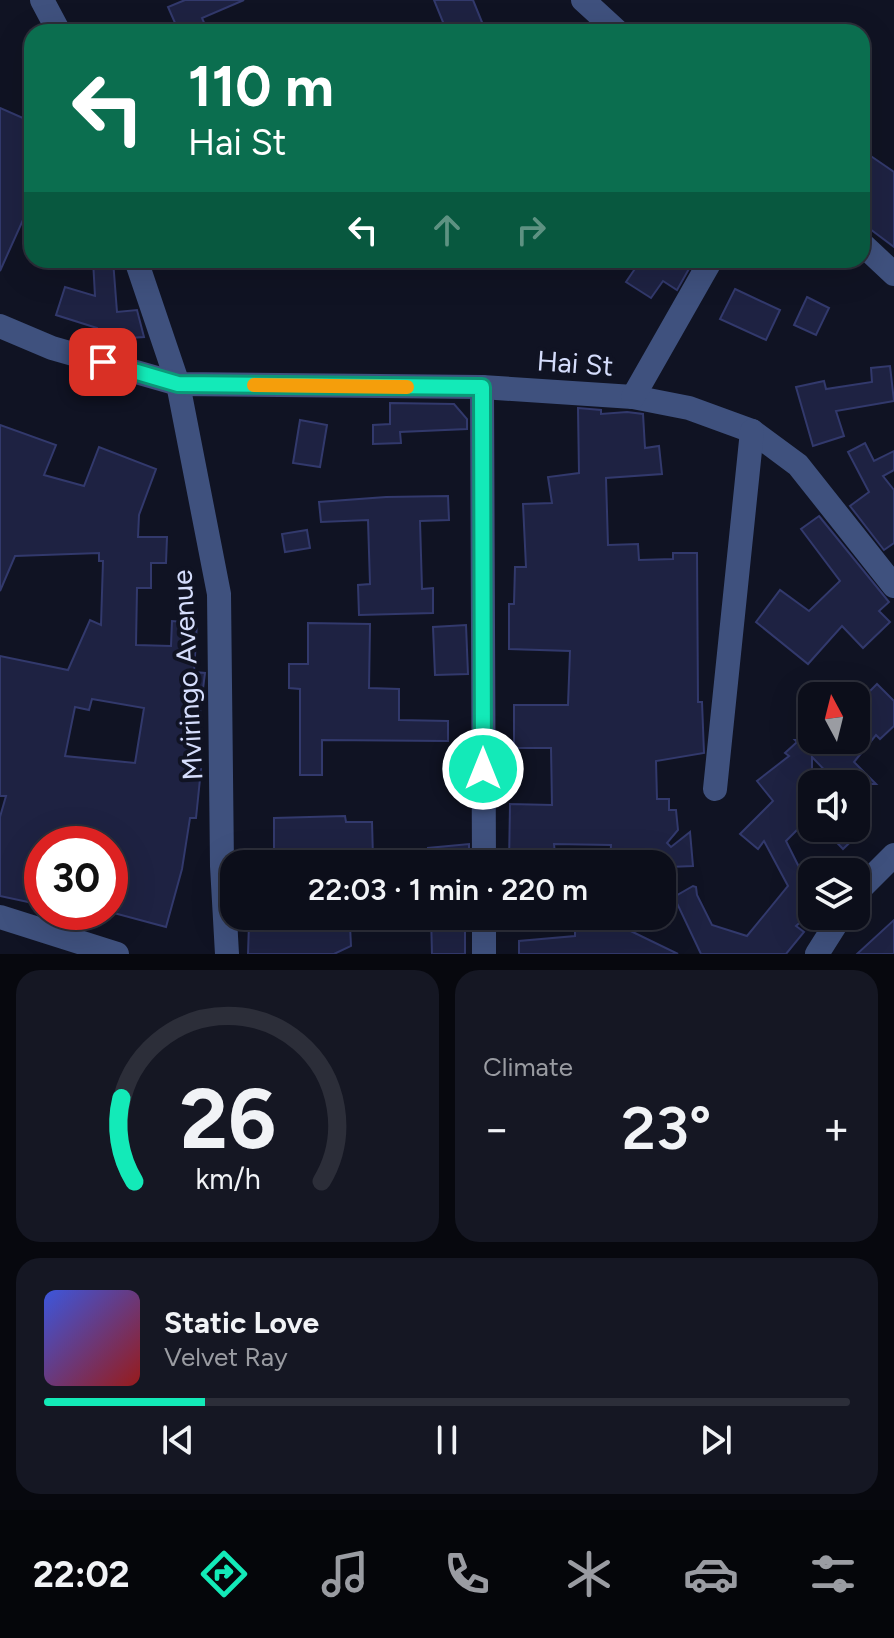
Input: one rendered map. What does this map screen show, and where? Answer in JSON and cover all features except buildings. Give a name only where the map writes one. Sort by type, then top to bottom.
[{"type":"street","points":[[42,0],[55,24]]},
{"type":"street","points":[[583,0],[609,24]]},
{"type":"street","points":[[870,252],[894,274]]},
{"type":"street","name":"Mviringo Avenue","points":[[139,268],[178,384],[219,594],[222,866],[227,954]]},
{"type":"street","points":[[633,397],[706,268]]},
{"type":"street","points":[[0,326],[52,348],[178,384]]},
{"type":"street","name":"Hai St","points":[[178,384],[482,387],[633,397],[689,408],[752,431],[798,465],[894,586]]},
{"type":"street","points":[[482,387],[484,850]]},
{"type":"street","points":[[715,789],[752,431]]},
{"type":"street","points":[[870,879],[894,855]]},
{"type":"street","points":[[0,917],[117,954]]},
{"type":"street","points":[[484,930],[484,954]]},
{"type":"street","points":[[817,954],[832,930]]},
{"type":"slow traffic","points":[[254,385],[407,387]]},
{"type":"route","points":[[103,362],[178,384],[482,387],[483,769]]}]
